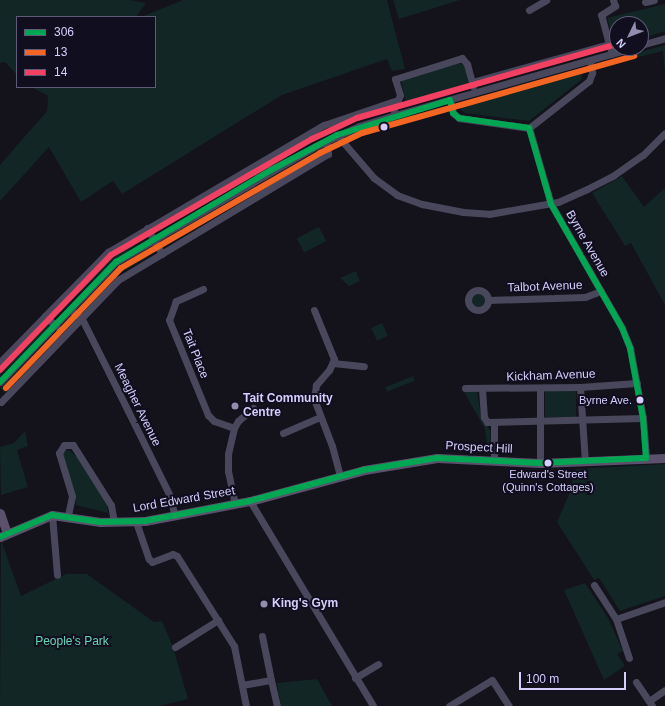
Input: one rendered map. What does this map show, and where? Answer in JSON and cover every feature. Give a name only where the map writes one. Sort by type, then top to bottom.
[{"type":"main road","name":"Prospect Hill","points":[[250,501],[340,476],[437,458],[540,463],[665,458]]},
{"type":"main road","name":"Lord Edward Street","points":[[4,535],[52,515],[68,515],[114,522],[136,522],[250,501]]},
{"type":"main road","points":[[0,514],[4,535]]},
{"type":"street","points":[[529,10],[546,0]]},
{"type":"street","points":[[472,82],[609,44],[601,16],[615,6],[613,0]]},
{"type":"street","points":[[645,2],[654,0]]},
{"type":"street","points":[[649,43],[665,38]]},
{"type":"street","points":[[0,382],[56,326],[116,262],[271,170],[337,135],[395,115],[475,93],[516,79],[609,55]]},
{"type":"street","points":[[0,362],[68,291],[108,252],[324,125],[400,98],[395,79],[462,58],[467,64],[475,93]]},
{"type":"street","points":[[450,100],[454,113],[459,118],[529,128],[588,81],[592,73],[590,61]]},
{"type":"street","points":[[392,102],[395,115]]},
{"type":"street","name":"Byrne Avenue","points":[[529,128],[551,204],[622,328],[637,382],[646,458]]},
{"type":"street","points":[[337,135],[374,178],[385,188],[410,201],[476,213],[505,212],[551,204],[614,175],[643,155],[665,134]]},
{"type":"street","points":[[1,402],[118,280],[328,154],[327,145]]},
{"type":"street","points":[[147,228],[162,254]]},
{"type":"street","name":"Tait Place","points":[[203,289],[176,301],[170,323],[208,415],[214,421],[234,428]]},
{"type":"street","points":[[68,291],[79,301]]},
{"type":"street","name":"Talbot Avenue","points":[[488,300],[585,297],[601,291]]},
{"type":"street","name":"Meagher Avenue","points":[[71,310],[82,319],[170,496],[174,514]]},
{"type":"street","points":[[314,310],[334,355],[333,363],[314,388],[314,399],[332,446],[340,476]]},
{"type":"street","points":[[45,316],[56,326]]},
{"type":"street","points":[[333,363],[364,366]]},
{"type":"street","name":"Kickham Avenue","points":[[465,388],[580,387],[637,382]]},
{"type":"street","points":[[580,387],[585,462]]},
{"type":"street","points":[[540,388],[540,463]]},
{"type":"street","points":[[482,389],[484,418],[487,422],[642,418]]},
{"type":"street","points":[[235,504],[228,471],[228,454],[234,428],[238,421],[254,408]]},
{"type":"street","points":[[283,433],[320,417]]},
{"type":"street","points":[[494,422],[494,460]]},
{"type":"street","points":[[68,515],[72,496],[59,452],[64,445],[73,445],[111,505],[114,522]]},
{"type":"street","points":[[250,501],[373,706]]},
{"type":"street","points":[[52,515],[57,575]]},
{"type":"street","points":[[136,522],[149,559],[152,562],[173,554],[176,556],[234,646],[246,706]]},
{"type":"street","points":[[594,585],[616,619],[630,658]]},
{"type":"street","points":[[616,619],[665,602]]},
{"type":"street","points":[[175,647],[218,620]]},
{"type":"street","points":[[262,636],[277,706]]},
{"type":"street","points":[[355,678],[378,664]]},
{"type":"street","points":[[242,685],[271,680]]},
{"type":"street","points":[[449,706],[492,680],[509,706]]},
{"type":"street","points":[[636,682],[650,703],[665,690]]},
{"type":"green space","points":[[0,0],[130,0],[146,3],[137,16],[16,16],[16,74],[5,62],[0,63]]},
{"type":"green space","points":[[183,0],[387,0],[405,69],[392,71],[387,59],[282,95],[122,194],[113,181],[81,202],[49,147],[0,201],[0,165],[47,111],[48,96],[33,88],[156,88],[156,16],[143,16]]},
{"type":"green space","points":[[393,0],[460,0],[399,19]]},
{"type":"green space","points":[[665,4],[665,31],[649,36],[649,16],[615,16]]},
{"type":"green space","points":[[665,45],[665,75],[663,51],[649,54],[649,50]]},
{"type":"green space","points":[[603,47],[605,49],[603,51],[495,81],[493,78]]},
{"type":"green space","points":[[628,56],[643,56],[619,62]]},
{"type":"green space","points":[[459,63],[465,66],[469,88],[406,105],[401,80]]},
{"type":"green space","points":[[578,70],[583,71],[581,80],[529,121],[465,113],[461,110],[462,103]]},
{"type":"green space","points":[[324,149],[322,153],[183,235],[178,235],[176,232]]},
{"type":"green space","points":[[622,176],[644,207],[665,188],[665,305],[631,243],[625,246],[592,193]]},
{"type":"green space","points":[[319,227],[326,241],[304,253],[297,238]]},
{"type":"green space","points":[[132,240],[135,246],[111,262],[82,291],[79,292],[74,289],[104,257]]},
{"type":"green space","points":[[142,252],[147,254],[148,257],[120,273],[89,303],[86,299],[112,272]]},
{"type":"green space","points":[[356,271],[360,281],[349,286],[340,278]]},
{"type":"green space","points":[[478,293],[483,295],[485,300],[483,305],[478,307],[473,305],[471,300],[473,295]]},
{"type":"green space","points":[[48,322],[51,325],[49,329],[0,376],[0,367]]},
{"type":"green space","points":[[382,323],[388,336],[377,341],[371,328]]},
{"type":"green space","points":[[56,332],[61,333],[61,336],[4,392],[0,388],[2,385],[47,345]]},
{"type":"green space","points":[[413,376],[415,381],[387,392],[385,387]]},
{"type":"green space","points":[[545,391],[576,391],[576,417],[545,417]]},
{"type":"green space","points":[[464,392],[477,392],[482,421],[490,430],[491,444],[487,444],[485,429]]},
{"type":"green space","points":[[25,431],[28,446],[17,450],[28,487],[1,495],[0,447],[14,443]]},
{"type":"green space","points":[[69,450],[77,457],[107,502],[108,513],[76,505],[75,493],[61,455],[63,451]]},
{"type":"green space","points":[[665,464],[665,596],[620,611],[599,578],[594,580],[557,522],[570,492],[575,469]]},
{"type":"green space","name":"People's Park","points":[[1,540],[21,596],[66,574],[87,574],[154,622],[162,621],[173,647],[188,699],[160,706],[0,706]]},
{"type":"green space","points":[[585,583],[608,618],[623,651],[617,654],[625,666],[604,680],[564,590]]},
{"type":"green space","points":[[317,679],[332,706],[281,706],[277,683]]},
{"type":"transit line","name":"14","points":[[0,370],[111,255],[312,139],[357,118],[609,46]]},
{"type":"transit line","name":"13","points":[[6,388],[121,268],[320,153],[362,133],[634,56]]},
{"type":"transit line","name":"306","points":[[0,382],[116,262],[271,170],[337,135],[450,100],[453,113],[459,118],[529,128],[551,204],[622,328],[630,348],[643,418],[646,458],[540,463],[437,458],[364,470],[250,501],[145,521],[100,522],[52,515],[0,537]]},
{"type":"place","name":"Byrne Ave.","points":[[640,400]]},
{"type":"place","name":"Tait Community Centre","points":[[235,406]]},
{"type":"place","name":"Edward's Street (Quinn's Cottages)","points":[[548,463]]},
{"type":"place","name":"King's Gym","points":[[264,604]]}]
